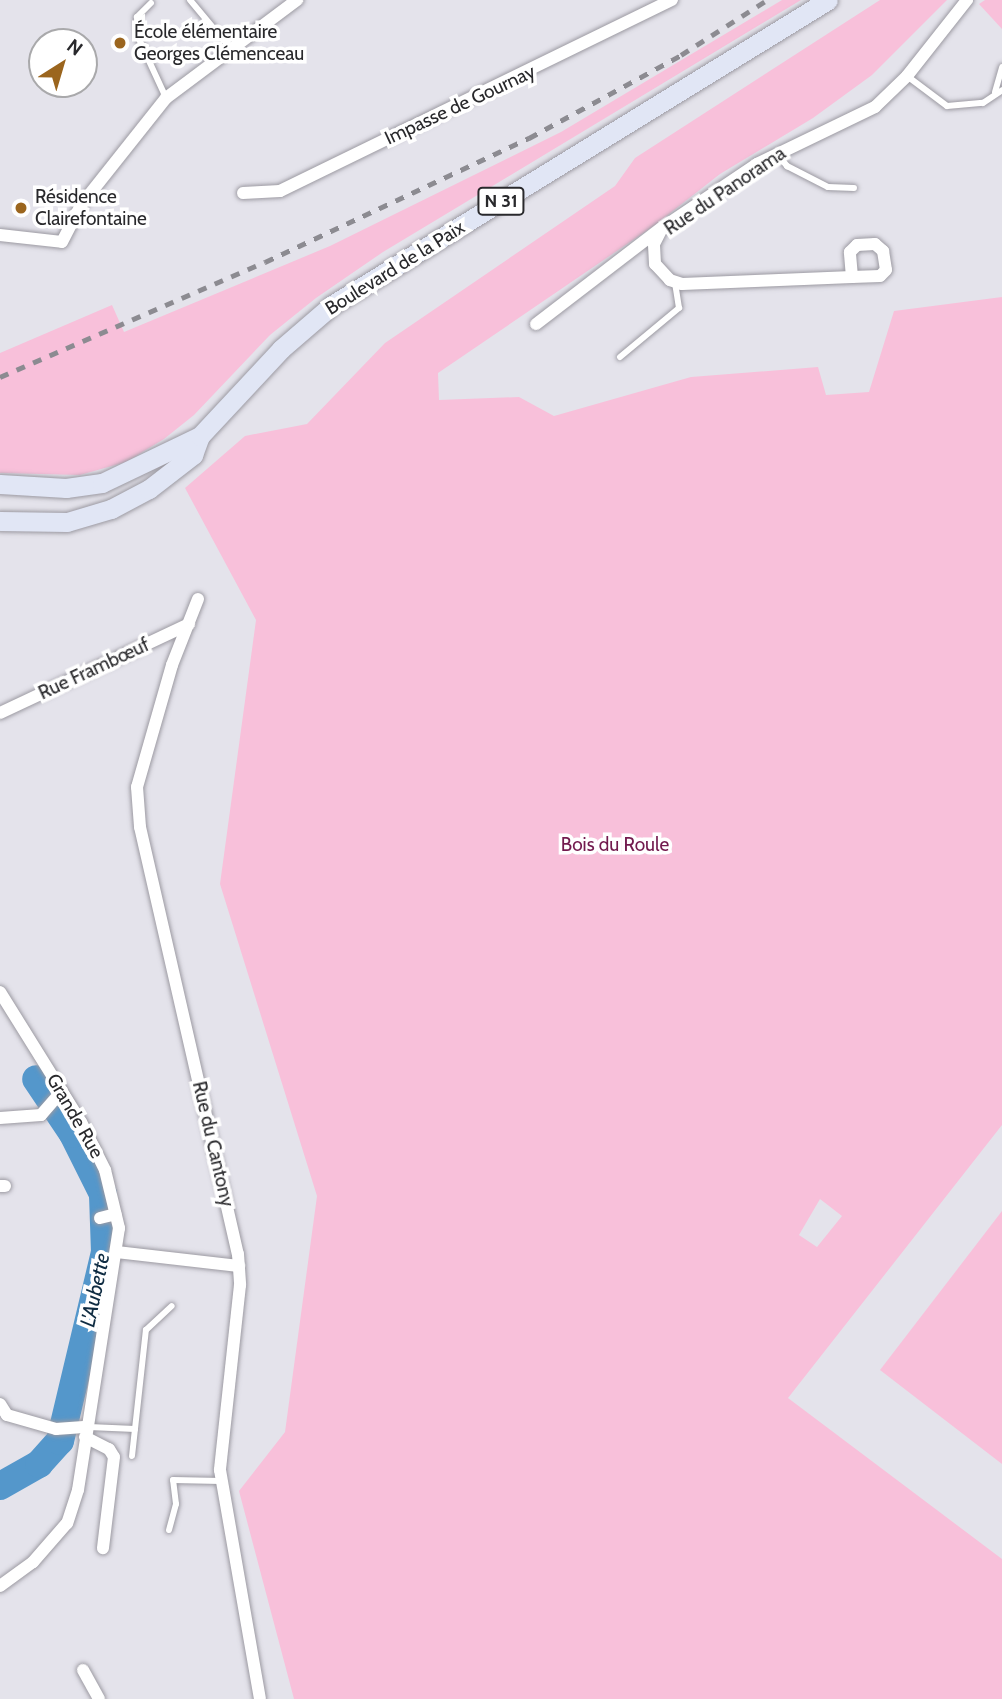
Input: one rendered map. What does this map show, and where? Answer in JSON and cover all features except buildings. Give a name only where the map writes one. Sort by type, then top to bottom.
[{"type":"main road","name":"Boulevard de la Paix","points":[[0,484],[53,488],[102,483],[200,436],[281,349],[332,305],[828,0]]},
{"type":"main road","name":"Boulevard de la Paix","points":[[0,521],[68,522],[111,509],[179,468],[193,455],[200,436]]},
{"type":"street","points":[[0,235],[62,242],[81,205],[166,98],[297,0]]},
{"type":"street","name":"Impasse de Gournay","points":[[243,193],[280,191],[672,0]]},
{"type":"street","name":"Rue du Panorama","points":[[675,282],[654,264],[654,244],[662,228],[777,154],[875,107],[907,76],[967,0]]},
{"type":"street","points":[[536,324],[662,228]]},
{"type":"street","points":[[675,282],[852,278]]},
{"type":"street","name":"Rue du Cantony","points":[[198,599],[148,739],[137,787],[141,827],[239,1266],[221,1481],[260,1699]]},
{"type":"street","name":"Rue Frambœuf","points":[[0,713],[189,624]]},
{"type":"street","name":"Grande Rue","points":[[0,992],[105,1170],[116,1214],[116,1252],[83,1431],[78,1489],[67,1523],[33,1562],[0,1586]]},
{"type":"street","points":[[0,1118],[41,1115],[60,1095]]},
{"type":"street","points":[[100,1218],[116,1214]]},
{"type":"street","points":[[116,1252],[239,1266]]},
{"type":"street","points":[[0,1405],[7,1415],[57,1429],[83,1431],[109,1449],[114,1457],[103,1548]]},
{"type":"street","points":[[83,1670],[99,1699]]},
{"type":"lane","points":[[190,0],[232,49]]},
{"type":"lane","points":[[150,3],[137,17],[138,37],[166,98]]},
{"type":"lane","points":[[907,76],[947,106],[983,103],[999,91],[1002,66]]},
{"type":"lane","points":[[777,154],[787,166],[828,187],[854,188]]},
{"type":"lane","points":[[620,357],[678,308],[675,282]]},
{"type":"lane","points":[[132,1456],[146,1330],[172,1306]]},
{"type":"lane","points":[[83,1431],[135,1429]]},
{"type":"lane","points":[[169,1531],[176,1504],[173,1479],[221,1481]]},
{"type":"green space","points":[[782,0],[801,0],[383,252],[316,298],[270,335],[194,415],[164,439],[126,462],[80,475],[0,473],[0,353],[112,305],[124,332],[330,246],[561,132]]},
{"type":"green space","name":"Bois du Roule","points":[[880,0],[947,0],[872,75],[813,118],[720,174],[655,225],[438,373],[439,400],[519,397],[554,416],[691,377],[818,367],[826,395],[869,392],[894,311],[1002,297],[1002,1125],[788,1398],[1002,1559],[1002,1699],[294,1699],[239,1491],[285,1432],[317,1196],[220,884],[256,620],[185,488],[245,436],[307,424],[385,343],[615,186],[635,158]],"holes":[[[820,1199],[842,1216],[817,1247],[799,1235]]]},
{"type":"green space","points":[[985,0],[1002,0],[1002,29],[979,4]]},
{"type":"green space","points":[[1002,1211],[1002,1464],[880,1370]]},
{"type":"waterway","name":"L'Aubette","points":[[0,1486],[39,1464],[60,1441],[105,1252],[103,1194],[73,1134],[36,1079]]},
{"type":"railway","points":[[0,377],[265,262],[529,138],[681,55],[767,0]]},
{"type":"place","name":"École élémentaire Georges Clémenceau","points":[[120,43]]},
{"type":"place","name":"Résidence Clairefontaine","points":[[21,208]]}]
